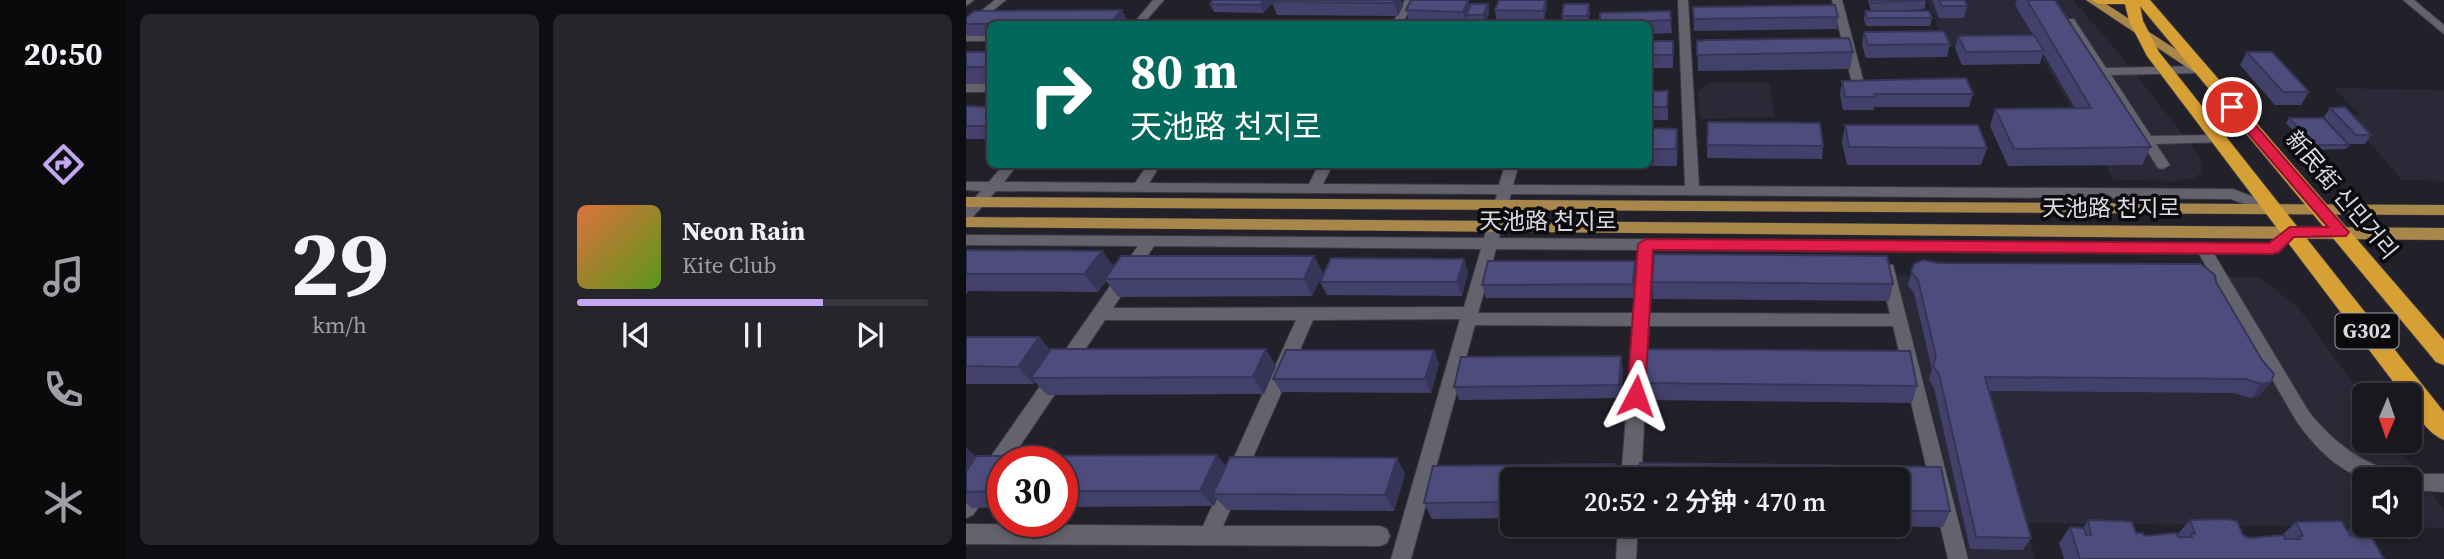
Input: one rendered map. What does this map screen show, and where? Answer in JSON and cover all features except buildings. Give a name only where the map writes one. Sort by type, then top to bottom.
[{"type":"highway","points":[[2099,0],[2125,0]]},
{"type":"highway","name":"新民街 신민거리","points":[[2131,0],[2152,53],[2444,430]]},
{"type":"highway","name":"新民街 신민거리","points":[[2142,0],[2444,356]]},
{"type":"main road","name":"新民街 신민거리","points":[[2092,0],[2199,69]]},
{"type":"main road","name":"新民街 신민거리","points":[[2109,12],[2152,53]]},
{"type":"main road","name":"天池路 천지로","points":[[972,202],[1502,197],[2274,211],[2444,210]]},
{"type":"main road","name":"天池路 천지로","points":[[966,222],[1492,235],[2290,232],[2444,234]]},
{"type":"street","points":[[966,29],[1001,0]]},
{"type":"street","points":[[1141,21],[1159,0]]},
{"type":"street","points":[[1399,21],[1410,0]]},
{"type":"street","points":[[1683,0],[1686,138],[1692,190]]},
{"type":"street","points":[[1838,0],[1859,87]]},
{"type":"street","points":[[2409,0],[2444,31]]},
{"type":"street","points":[[2070,21],[2163,165]]},
{"type":"street","points":[[966,38],[987,38]]},
{"type":"street","points":[[2103,72],[2199,69]]},
{"type":"street","points":[[966,88],[987,88]]},
{"type":"street","points":[[2147,140],[2218,139]]},
{"type":"street","points":[[966,216],[972,202],[1008,168]]},
{"type":"street","points":[[1139,187],[1153,168]]},
{"type":"street","points":[[1314,188],[1324,168]]},
{"type":"street","points":[[1401,559],[1511,168]]},
{"type":"street","name":"天池路 천지로","points":[[966,186],[1314,188],[1502,197],[1692,190],[2233,194],[2274,211]]},
{"type":"street","name":"天池路 천지로","points":[[966,240],[1150,241],[1492,235],[1646,244],[2273,249],[2290,232]]},
{"type":"street","points":[[966,509],[1150,241]]},
{"type":"street","points":[[1632,467],[1646,244]]},
{"type":"street","points":[[1881,246],[1931,475],[1958,559]]},
{"type":"street","points":[[2203,248],[2318,439],[2346,460],[2361,467]]},
{"type":"street","points":[[1099,314],[1899,320]]},
{"type":"street","points":[[1209,535],[1307,314]]},
{"type":"street","points":[[2422,482],[2444,483]]},
{"type":"street","points":[[966,534],[1380,536]]},
{"type":"street","points":[[1626,559],[1627,537]]},
{"type":"shaded area","points":[[1927,0],[2073,0],[2128,64],[2197,153],[2202,163],[2201,173],[2194,178],[2178,181],[2114,180],[2035,46],[1946,47]]},
{"type":"shaded area","points":[[1770,82],[1775,117],[1700,119],[1698,92],[1709,83]]},
{"type":"shaded area","points":[[2334,88],[2444,90],[2444,181],[2402,180],[2346,116],[2361,115]]},
{"type":"shaded area","points":[[1897,275],[2258,277],[2298,307],[2353,383],[2352,453],[2403,453],[2413,467],[2352,467],[2352,527],[2026,523],[2035,559],[1970,559]]},
{"type":"shaded area","points":[[2422,480],[2444,510],[2444,528],[2422,528]]},
{"type":"route","points":[[1636,396],[1646,244],[2273,249],[2290,232],[2341,232],[2232,107]]}]
